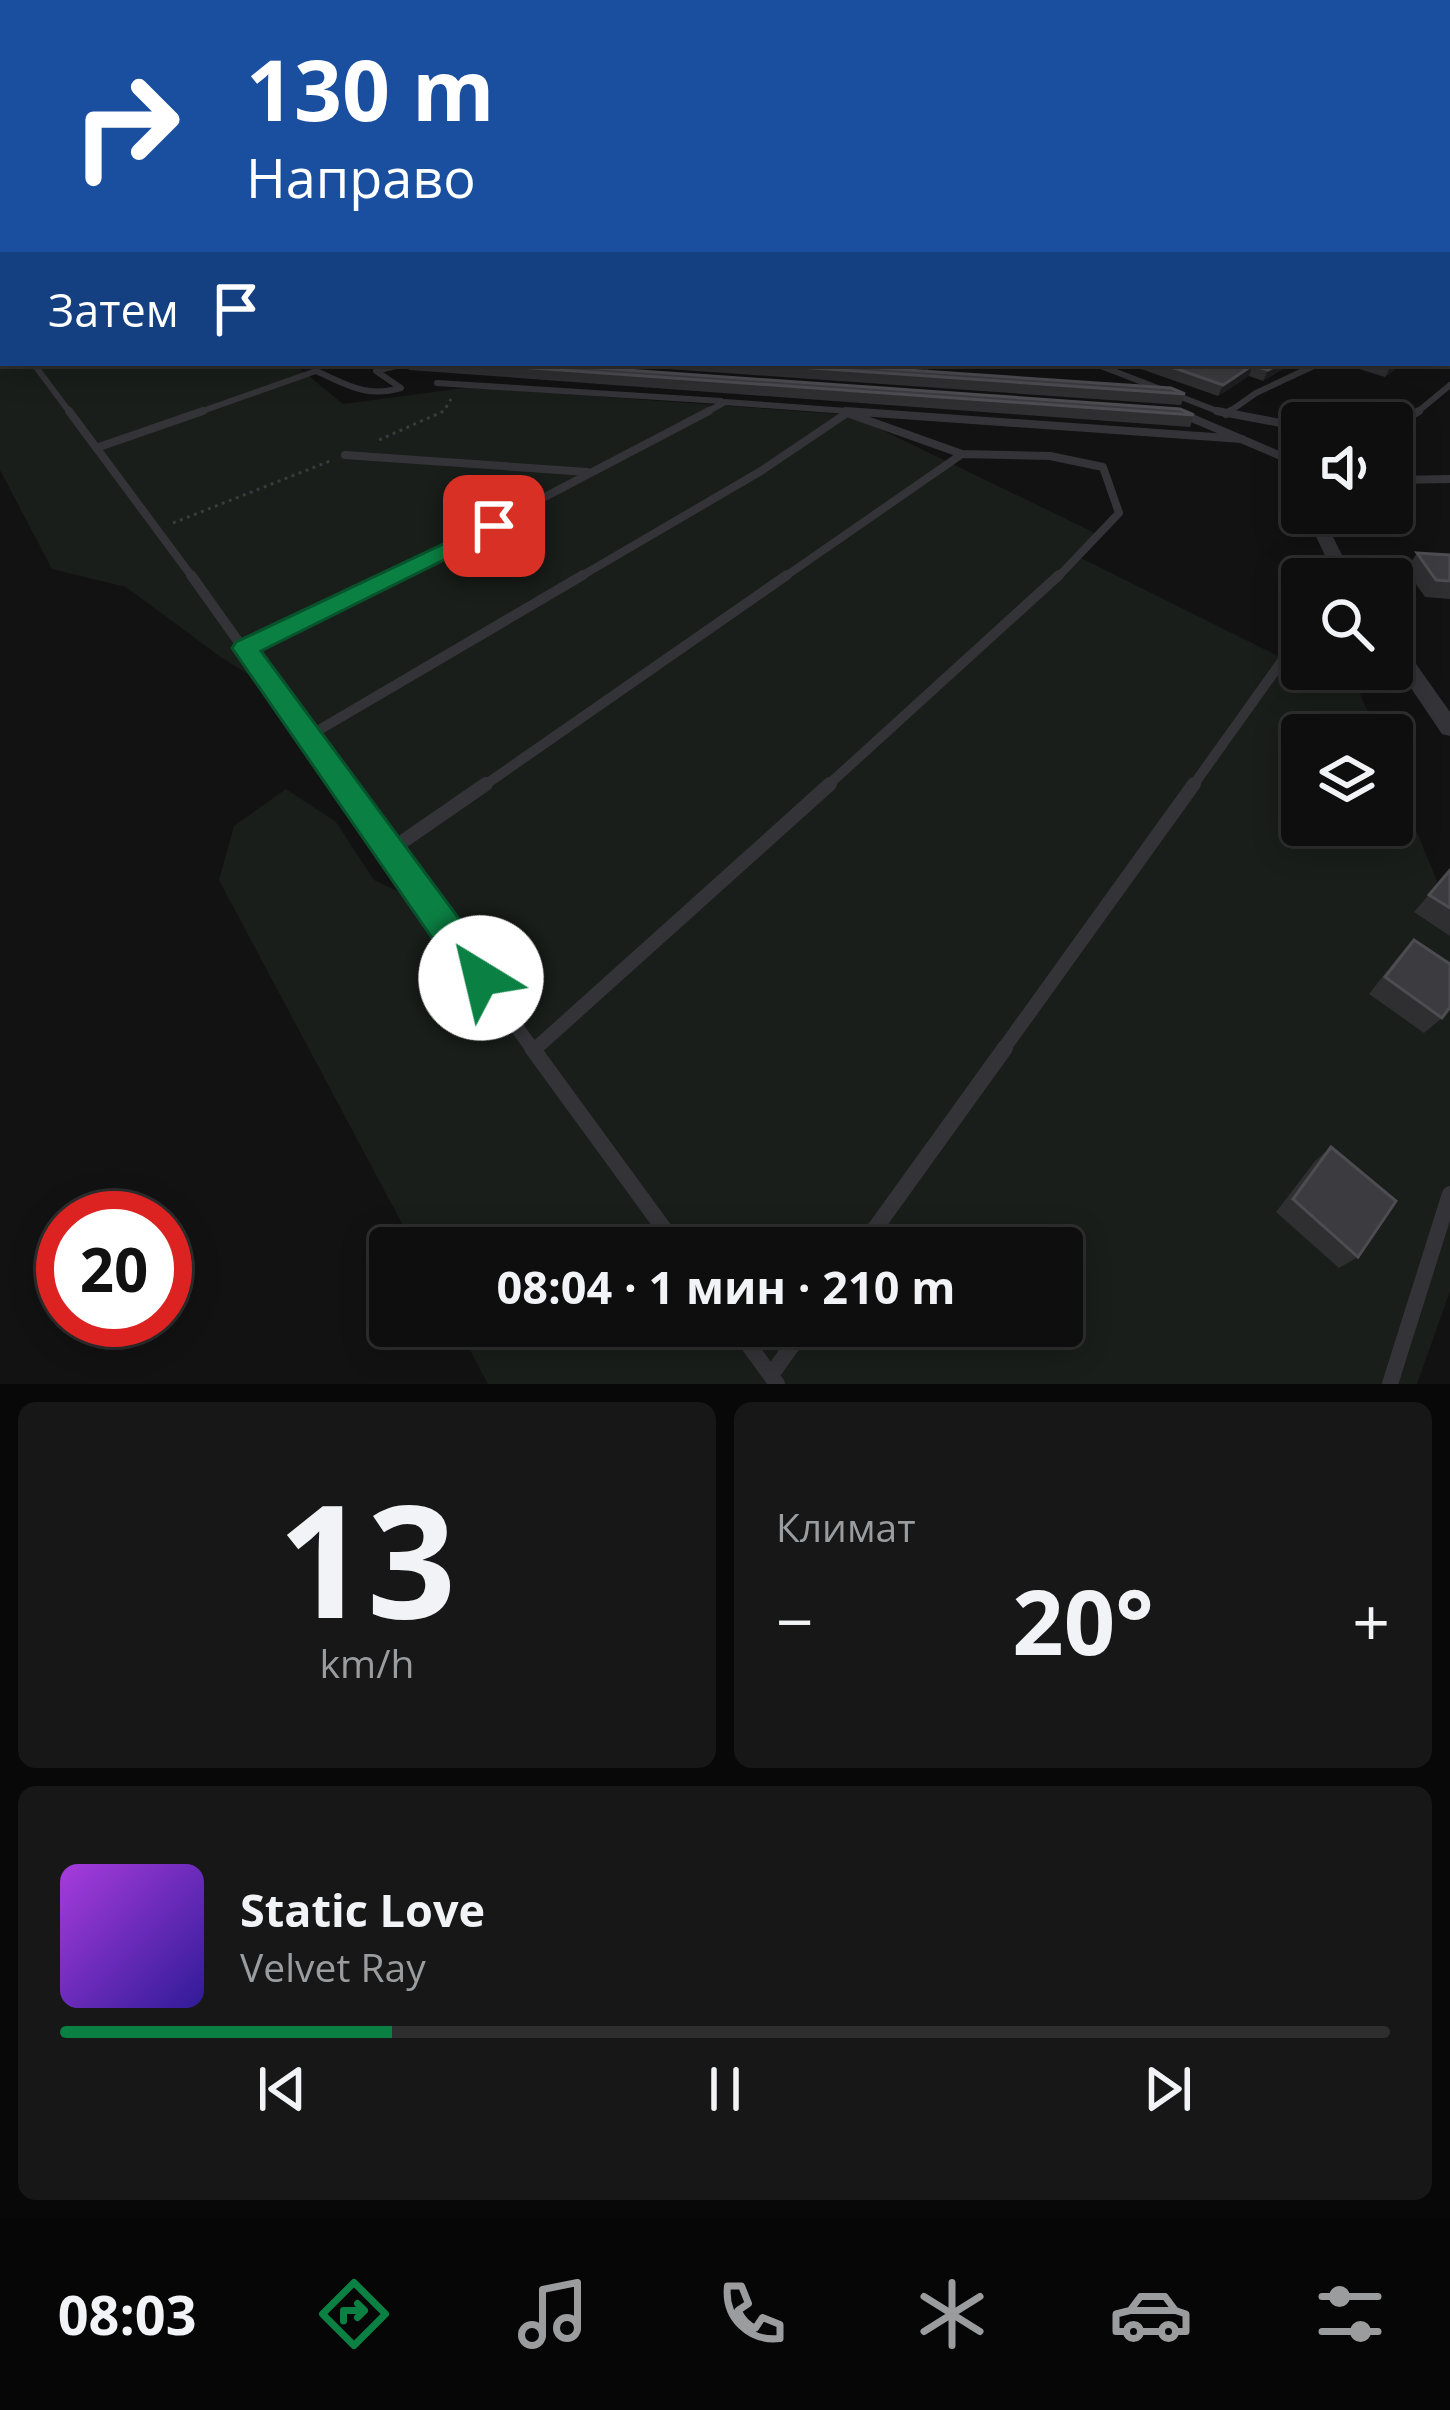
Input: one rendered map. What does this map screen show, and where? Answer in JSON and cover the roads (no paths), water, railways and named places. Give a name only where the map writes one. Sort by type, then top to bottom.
[{"type":"street","points":[[1413,675],[1450,728]]},
{"type":"lane","points":[[34,366],[245,648],[663,1227]]},
{"type":"lane","points":[[96,448],[316,371],[360,396],[376,397],[401,388],[376,371],[395,366]]},
{"type":"lane","points":[[1101,366],[1226,414],[1281,423]]},
{"type":"lane","points":[[1226,414],[1256,393],[1314,366]]},
{"type":"lane","points":[[651,395],[660,376]]},
{"type":"lane","points":[[437,383],[488,382],[1242,440]]},
{"type":"lane","points":[[1413,416],[1450,385]]},
{"type":"lane","points":[[245,648],[461,544],[725,402]]},
{"type":"lane","points":[[1175,412],[1281,456]]},
{"type":"lane","points":[[534,1050],[1050,585],[1119,513],[1103,467],[1050,456],[962,454],[847,413]]},
{"type":"lane","points":[[307,737],[761,471],[847,413]]},
{"type":"lane","points":[[388,850],[962,454]]},
{"type":"lane","points":[[345,455],[591,472]]},
{"type":"lane","points":[[1413,480],[1450,479]]},
{"type":"lane","points":[[876,1227],[1281,662]]},
{"type":"lane","points":[[1390,1384],[1450,1194]]},
{"type":"lane","points":[[750,1347],[774,1380],[794,1347]]}]
